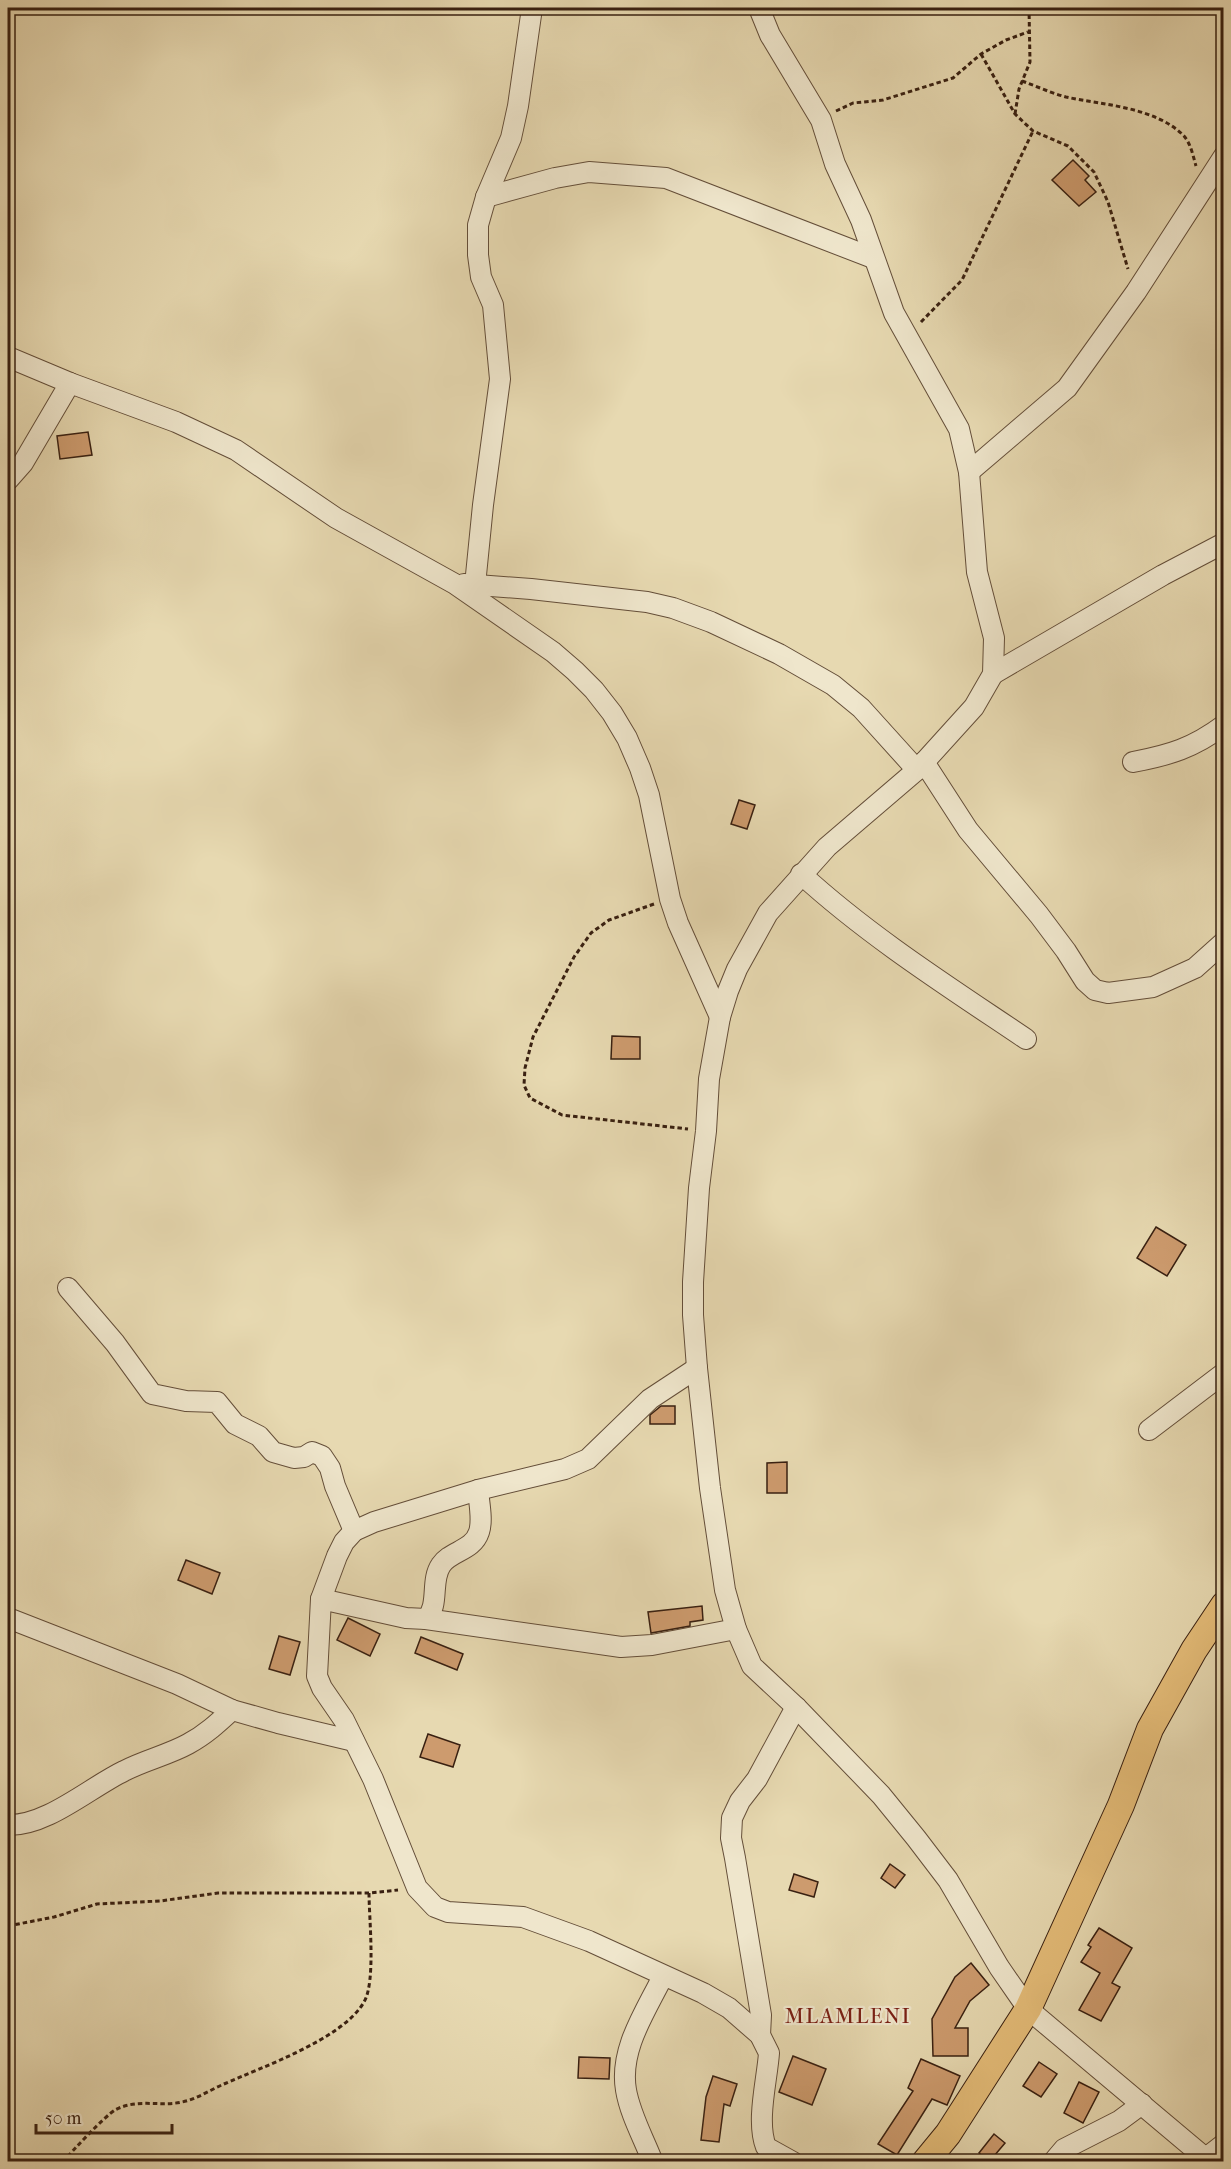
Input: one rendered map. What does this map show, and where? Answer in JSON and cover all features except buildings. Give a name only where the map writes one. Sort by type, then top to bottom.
[{"type":"main road","points":[[925,2162],[948,2134],[1028,2009],[1120,1804],[1150,1730],[1194,1650],[1224,1605]]},
{"type":"street","points":[[475,585],[500,379],[493,305],[482,277],[478,255],[478,225],[486,197],[511,138],[518,106],[531,8]]},
{"type":"street","points":[[759,8],[770,35],[822,120],[835,164],[861,220],[894,313],[959,429],[969,472],[977,572],[994,638],[993,674],[974,707],[920,766],[827,847],[768,913],[750,944],[728,991],[720,1017],[709,1079],[693,1282],[697,1368],[710,1488],[724,1581],[736,1629],[752,1666],[796,1707],[881,1796],[916,1838],[948,1880],[999,1967],[1028,2009],[1208,2160],[1224,2144]]},
{"type":"street","points":[[969,472],[1067,388],[1136,292],[1224,156]]},
{"type":"street","points":[[486,197],[555,178],[589,172],[666,178],[873,258]]},
{"type":"street","points":[[8,357],[213,437],[236,450],[336,518],[455,584],[553,652],[594,690],[612,713],[627,738],[649,795],[670,899],[678,923],[720,1017]]},
{"type":"street","points":[[8,480],[23,463],[70,383]]},
{"type":"street","points":[[993,674],[1224,543]]},
{"type":"street","points":[[455,584],[647,602],[673,608],[711,622],[779,654],[833,686],[861,708],[920,766],[968,830],[1039,915],[1085,981],[1095,990],[1108,993],[1153,987],[1195,968],[1224,942]]},
{"type":"street","points":[[1133,762],[1174,754],[1224,725]]},
{"type":"street","points":[[801,874],[834,904],[877,937],[1026,1039]]},
{"type":"street","points":[[68,1288],[115,1343],[152,1394],[186,1401],[217,1402],[236,1424],[259,1436],[273,1452],[294,1458],[304,1457],[312,1452],[322,1455],[330,1468],[354,1531]]},
{"type":"street","points":[[697,1368],[650,1399],[588,1459],[565,1469],[478,1490],[374,1521],[354,1531],[344,1542],[337,1556],[321,1599],[317,1676],[322,1688],[344,1720],[373,1779],[417,1888],[435,1907],[448,1912],[523,1917],[589,1941],[729,2008],[760,2035],[769,2053],[762,2137],[766,2148],[792,2162]]},
{"type":"street","points":[[1149,1430],[1224,1373]]},
{"type":"street","points":[[426,1618],[431,1614],[435,1581],[441,1564],[468,1546],[480,1530],[478,1490]]},
{"type":"street","points":[[321,1599],[406,1618],[426,1618],[621,1647],[652,1645],[736,1629]]},
{"type":"street","points":[[8,1618],[177,1684],[232,1710],[354,1741]]},
{"type":"street","points":[[760,2035],[761,2016],[730,1838],[732,1818],[740,1801],[757,1779],[796,1707]]},
{"type":"street","points":[[8,1825],[33,1821],[51,1814],[124,1771],[188,1744],[213,1728],[232,1710]]},
{"type":"street","points":[[652,2160],[632,2111],[626,2091],[625,2076],[629,2048],[663,1976]]},
{"type":"street","points":[[1053,2162],[1064,2149],[1119,2121],[1142,2104]]},
{"type":"path","points":[[1015,114],[1019,89],[1030,62],[1029,8]]},
{"type":"path","points":[[822,120],[853,103],[883,100],[912,93],[953,78],[981,54],[1006,40],[1028,32]]},
{"type":"path","points":[[981,54],[1015,114],[1033,131],[1068,146],[1094,172],[1108,202],[1136,292]]},
{"type":"path","points":[[1022,81],[1064,96],[1112,104],[1145,114],[1170,126],[1185,137],[1191,147],[1202,188]]},
{"type":"path","points":[[907,336],[962,280],[1033,131]]},
{"type":"path","points":[[670,899],[609,920],[591,933],[574,957],[533,1037],[525,1068],[524,1084],[530,1098],[562,1115],[706,1131]]},
{"type":"path","points":[[8,1926],[54,1917],[97,1904],[160,1901],[218,1893],[369,1893],[417,1888]]},
{"type":"path","points":[[63,2162],[114,2111],[125,2106],[148,2102],[182,2102],[197,2097],[270,2065],[322,2038],[344,2023],[364,2002],[368,1990],[369,1893]]},
{"type":"district","name":"MLAMLENI","points":[[848,2016]]}]
